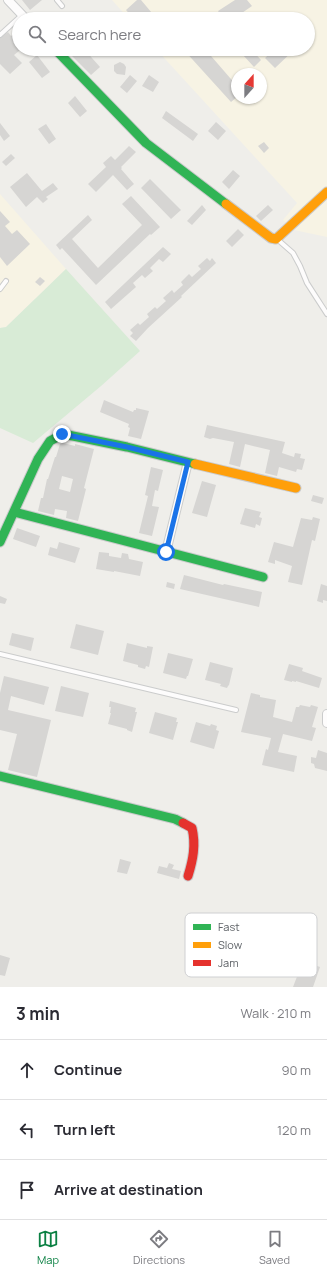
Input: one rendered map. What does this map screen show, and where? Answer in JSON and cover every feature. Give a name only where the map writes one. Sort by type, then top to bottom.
[{"type":"street","points":[[8,0],[19,12]]},
{"type":"street","points":[[62,56],[146,143],[271,238],[276,239],[327,192]]},
{"type":"street","points":[[0,542],[38,460],[50,441],[62,434],[127,447],[296,488]]},
{"type":"street","points":[[166,552],[188,462]]},
{"type":"street","points":[[14,512],[263,577]]},
{"type":"street","points":[[327,714],[327,723]]},
{"type":"street","points":[[0,776],[175,820],[192,828],[195,853],[188,876]]},
{"type":"lane","points":[[57,0],[62,6]]},
{"type":"lane","points":[[0,35],[12,26]]},
{"type":"lane","points":[[276,239],[293,253],[307,283],[327,314]]},
{"type":"lane","points":[[0,289],[6,281]]},
{"type":"lane","points":[[0,654],[236,710]]},
{"type":"shaded area","points":[[112,0],[327,0],[327,237],[294,230],[283,220],[297,203],[162,56],[315,56],[315,12],[123,12]]},
{"type":"shaded area","points":[[0,194],[66,269],[6,327],[0,328]]},
{"type":"green space","points":[[66,269],[140,351],[33,443],[0,428],[0,328],[6,327]]},
{"type":"building","points":[[22,0],[42,0],[30,10]]},
{"type":"building","points":[[137,0],[141,0],[151,12],[128,12],[126,10]]},
{"type":"building","points":[[235,0],[247,0],[252,6],[243,12],[218,11]]},
{"type":"building","points":[[8,32],[12,35],[12,56],[15,56],[22,63],[10,74],[0,64],[0,38]]},
{"type":"building","points":[[38,56],[50,72],[42,78],[29,62]]},
{"type":"building","points":[[72,56],[90,56],[100,67],[91,75]]},
{"type":"building","points":[[189,56],[211,56],[231,79],[231,102]]},
{"type":"building","points":[[244,56],[257,56],[261,60],[254,67]]},
{"type":"building","points":[[267,56],[288,56],[275,68],[265,58]]},
{"type":"building","points":[[120,62],[126,67],[125,75],[117,74],[114,71],[114,65]]},
{"type":"building","points":[[130,75],[137,81],[127,93],[120,87]]},
{"type":"building","points":[[149,75],[159,82],[153,92],[142,86]]},
{"type":"building","points":[[75,96],[87,111],[80,117],[68,103]]},
{"type":"building","points":[[166,111],[198,134],[193,141],[162,118]]},
{"type":"building","points":[[216,122],[226,131],[218,140],[208,131]]},
{"type":"building","points":[[0,123],[10,136],[4,141],[0,135]]},
{"type":"building","points":[[46,124],[56,139],[49,144],[38,129]]},
{"type":"building","points":[[264,142],[269,148],[264,153],[258,146]]},
{"type":"building","points":[[129,146],[136,152],[121,167],[121,169],[134,184],[127,190],[113,175],[96,192],[88,184],[106,167],[103,163],[111,156],[115,160]]},
{"type":"building","points":[[11,154],[15,158],[6,166],[2,162]]},
{"type":"building","points":[[233,170],[240,176],[229,189],[222,182]]},
{"type":"building","points":[[27,173],[42,191],[53,183],[58,189],[46,197],[48,199],[43,203],[37,197],[26,207],[10,187]]},
{"type":"building","points":[[150,179],[181,210],[171,219],[141,188]]},
{"type":"building","points":[[131,196],[160,227],[151,235],[150,234],[96,285],[62,248],[60,250],[56,245],[88,215],[92,220],[72,239],[98,268],[142,225],[122,204]]},
{"type":"building","points":[[202,205],[206,210],[192,225],[187,221]]},
{"type":"building","points":[[268,205],[273,210],[261,221],[256,216]]},
{"type":"building","points":[[0,211],[10,222],[5,226],[12,234],[17,230],[30,244],[7,266],[0,257]]},
{"type":"building","points":[[238,229],[244,235],[232,247],[226,241]]},
{"type":"building","points":[[163,247],[171,254],[163,262],[159,259],[150,268],[153,271],[145,278],[142,275],[133,283],[136,287],[111,309],[105,302]]},
{"type":"building","points":[[207,258],[210,261],[212,258],[216,263],[136,341],[130,336],[133,333],[130,330],[138,323],[140,325],[149,317],[147,314],[155,307],[157,309],[166,301],[163,298],[172,290],[174,293],[183,285],[181,282],[189,274],[192,277],[201,269],[198,266]]},
{"type":"building","points":[[40,277],[45,281],[40,286],[35,282]]},
{"type":"building","points":[[104,400],[133,412],[136,408],[149,411],[141,439],[128,436],[130,428],[128,427],[129,424],[100,412]]},
{"type":"building","points":[[207,425],[285,442],[282,453],[294,457],[295,453],[301,454],[300,458],[305,459],[302,470],[297,469],[296,472],[279,467],[277,476],[265,473],[270,450],[245,444],[240,467],[229,464],[234,442],[204,437]]},
{"type":"building","points":[[63,443],[75,446],[75,444],[94,449],[84,488],[86,489],[78,521],[66,518],[67,511],[55,509],[54,515],[38,511],[41,498],[43,498],[47,479],[60,444]],"holes":[[[62,476],[73,479],[70,492],[59,489]]]},
{"type":"building","points":[[151,467],[163,470],[158,491],[155,490],[152,506],[159,507],[152,536],[139,533],[148,496],[145,495]]},
{"type":"building","points":[[202,481],[216,485],[207,517],[192,513]]},
{"type":"building","points":[[313,495],[324,498],[322,504],[311,501]]},
{"type":"building","points":[[245,508],[261,512],[259,517],[262,518],[260,526],[256,524],[255,528],[240,524]]},
{"type":"building","points":[[313,517],[320,519],[315,541],[312,540],[302,585],[288,582],[292,566],[275,560],[275,564],[268,562],[274,542],[293,547],[301,518],[312,520]]},
{"type":"building","points":[[17,528],[40,536],[36,547],[13,539]]},
{"type":"building","points":[[59,542],[80,548],[75,563],[48,555],[50,547],[57,549]]},
{"type":"building","points":[[99,552],[109,553],[109,556],[121,558],[122,553],[128,554],[129,559],[143,562],[140,576],[96,569]]},
{"type":"building","points":[[184,575],[223,585],[262,592],[259,607],[180,589]]},
{"type":"building","points":[[167,582],[175,584],[174,589],[166,587]]},
{"type":"building","points":[[321,584],[327,586],[327,601],[323,600],[323,603],[317,601]]},
{"type":"building","points":[[0,596],[7,599],[5,604],[0,603]]},
{"type":"building","points":[[76,624],[104,631],[98,655],[70,648]]},
{"type":"building","points":[[12,633],[34,638],[31,651],[9,645]]},
{"type":"building","points":[[127,643],[147,648],[147,646],[153,647],[149,667],[146,666],[145,669],[138,667],[138,665],[123,661]]},
{"type":"building","points":[[168,653],[193,659],[186,679],[163,673]]},
{"type":"building","points":[[210,662],[233,668],[227,688],[220,686],[221,684],[205,680]]},
{"type":"building","points":[[289,664],[303,668],[302,671],[322,678],[319,688],[296,681],[292,682],[284,680]]},
{"type":"building","points":[[4,676],[49,687],[44,705],[11,696],[8,710],[51,720],[37,777],[8,770],[17,734],[0,730],[0,693]]},
{"type":"building","points":[[61,686],[89,693],[83,717],[55,711]]},
{"type":"building","points":[[251,693],[260,695],[260,697],[276,700],[273,717],[292,722],[296,707],[299,707],[300,705],[310,707],[311,705],[318,707],[312,727],[316,728],[312,741],[283,734],[278,752],[297,756],[294,772],[262,765],[266,749],[268,750],[271,738],[241,732]]},
{"type":"building","points":[[110,701],[136,708],[135,712],[137,712],[132,732],[127,729],[108,724],[111,713],[111,707],[109,707]]},
{"type":"building","points":[[155,712],[177,718],[176,722],[178,722],[173,740],[149,733]]},
{"type":"building","points":[[196,722],[210,726],[211,724],[217,726],[216,730],[219,731],[214,749],[190,742]]},
{"type":"building","points":[[318,750],[327,753],[327,771],[315,768],[314,764],[311,763],[311,757],[316,758]]},
{"type":"building","points":[[120,859],[131,862],[127,874],[117,872]]},
{"type":"building","points":[[169,863],[174,865],[172,869],[181,871],[179,879],[157,873],[159,866],[167,868]]},
{"type":"building","points":[[0,955],[10,958],[5,976],[0,975]]},
{"type":"building","points":[[317,966],[320,967],[317,976]]},
{"type":"building","points":[[297,977],[316,977],[313,987],[293,987]]},
{"type":"traffic: fast","points":[[62,56],[146,143],[226,204]]},
{"type":"traffic: fast","points":[[0,542],[38,459],[50,441],[63,434],[127,447],[195,464]]},
{"type":"traffic: fast","points":[[14,512],[263,577]]},
{"type":"traffic: fast","points":[[0,776],[175,819],[183,823]]},
{"type":"traffic: slow","points":[[226,204],[271,238],[276,239],[327,192]]},
{"type":"traffic: slow","points":[[195,464],[296,488]]},
{"type":"traffic: jam","points":[[183,823],[192,828],[194,840],[193,858],[188,876]]},
{"type":"route","points":[[62,434],[127,447],[188,462],[166,552]]}]
